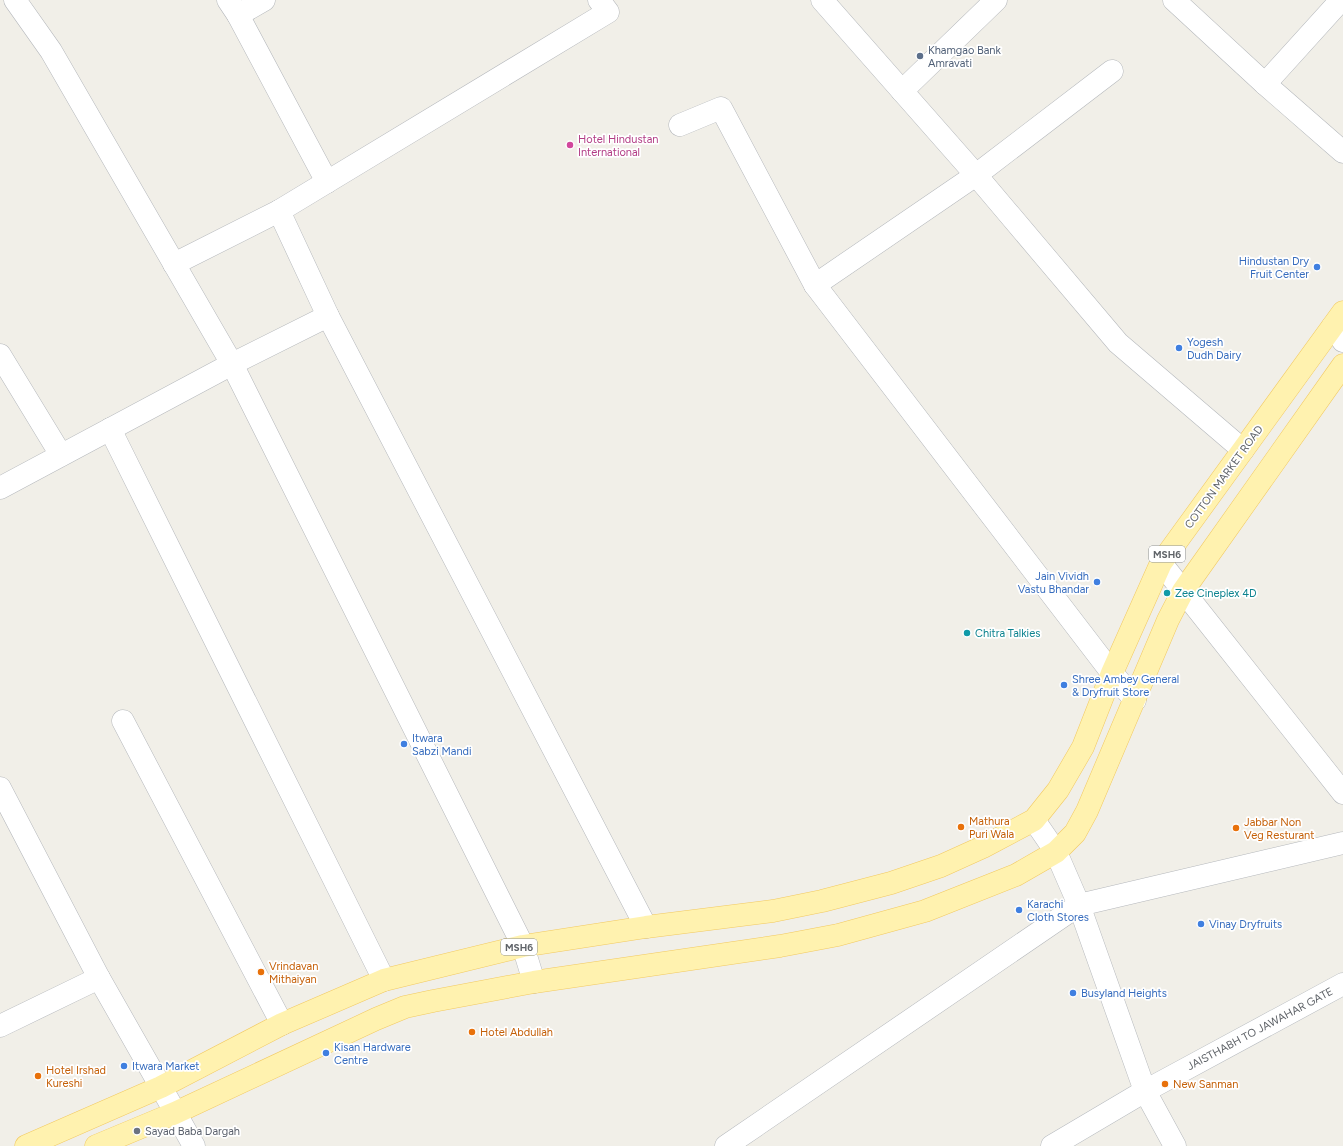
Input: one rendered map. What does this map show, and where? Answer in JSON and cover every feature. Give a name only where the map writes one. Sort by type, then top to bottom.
[{"type":"main road","name":"COTTON MARKET ROAD","points":[[1034,820],[1058,790],[1083,747],[1112,673],[1161,563],[1243,450],[1340,327]]},
{"type":"main road","name":"MSH6","points":[[110,1143],[405,1006],[534,982],[780,946],[838,935],[932,908],[1016,875],[1056,852],[1076,833],[1135,700],[1168,620],[1183,591],[1343,365]]},
{"type":"main road","name":"MSH6","points":[[26,1146],[161,1087],[282,1024],[384,980],[523,946],[646,927],[773,911],[822,901],[891,883],[941,866],[983,847],[1034,820]]},
{"type":"street","points":[[15,0],[51,51],[232,364],[523,946],[534,982]]},
{"type":"street","points":[[264,0],[233,8],[327,182]]},
{"type":"street","points":[[174,264],[279,211],[608,12],[599,0]]},
{"type":"street","points":[[902,91],[996,0]]},
{"type":"street","points":[[1174,0],[1265,84],[1343,152]]},
{"type":"street","points":[[1265,84],[1341,0]]},
{"type":"street","points":[[825,1],[976,175],[1118,343],[1243,450]]},
{"type":"street","points":[[815,285],[976,175],[1112,71]]},
{"type":"street","points":[[680,125],[721,108],[815,285],[1112,673],[1135,700]]},
{"type":"street","points":[[279,211],[328,316],[646,927]]},
{"type":"street","points":[[0,488],[232,364],[328,316]]},
{"type":"street","points":[[0,355],[61,455]]},
{"type":"street","points":[[110,429],[384,980]]},
{"type":"street","points":[[1161,563],[1343,793]]},
{"type":"street","points":[[123,721],[282,1024]]},
{"type":"street","points":[[0,788],[99,978],[194,1146]]},
{"type":"street","points":[[1034,820],[1056,852],[1079,906],[1146,1091],[1175,1146]]},
{"type":"street","points":[[726,1146],[1079,906],[1343,843]]},
{"type":"street","points":[[0,1026],[99,978]]},
{"type":"street","name":"JAISTHABH TO JAWAHAR GATE","points":[[1052,1146],[1146,1091],[1343,984]]},
{"type":"place","name":"Khamgao Bank Amravati","points":[[920,56]]},
{"type":"place","name":"Hotel Hindustan International","points":[[570,145]]},
{"type":"place","name":"Hindustan Dry Fruit Center","points":[[1317,267]]},
{"type":"place","name":"Yogesh Dudh Dairy","points":[[1179,348]]},
{"type":"place","name":"Jain Vividh Vastu Bhandar","points":[[1097,582]]},
{"type":"place","name":"Zee Cineplex 4D","points":[[1167,593]]},
{"type":"place","name":"Chitra Talkies","points":[[967,633]]},
{"type":"place","name":"Shree Ambey General & Dryfruit Store","points":[[1064,685]]},
{"type":"place","name":"Itwara Sabzi Mandi","points":[[404,744]]},
{"type":"place","name":"Mathura Puri Wala","points":[[961,827]]},
{"type":"place","name":"Jabbar Non Veg Resturant","points":[[1236,828]]},
{"type":"place","name":"Karachi Cloth Stores","points":[[1019,910]]},
{"type":"place","name":"Vinay Dryfruits","points":[[1201,924]]},
{"type":"place","name":"Vrindavan Mithaiyan","points":[[261,972]]},
{"type":"place","name":"Busyland Heights","points":[[1073,993]]},
{"type":"place","name":"Hotel Abdullah","points":[[472,1032]]},
{"type":"place","name":"Kisan Hardware Centre","points":[[326,1053]]},
{"type":"place","name":"Itwara Market","points":[[124,1066]]},
{"type":"place","name":"Hotel Irshad Kureshi","points":[[38,1076]]},
{"type":"place","name":"New Sanman","points":[[1165,1084]]},
{"type":"place","name":"Sayad Baba Dargah","points":[[137,1131]]}]
